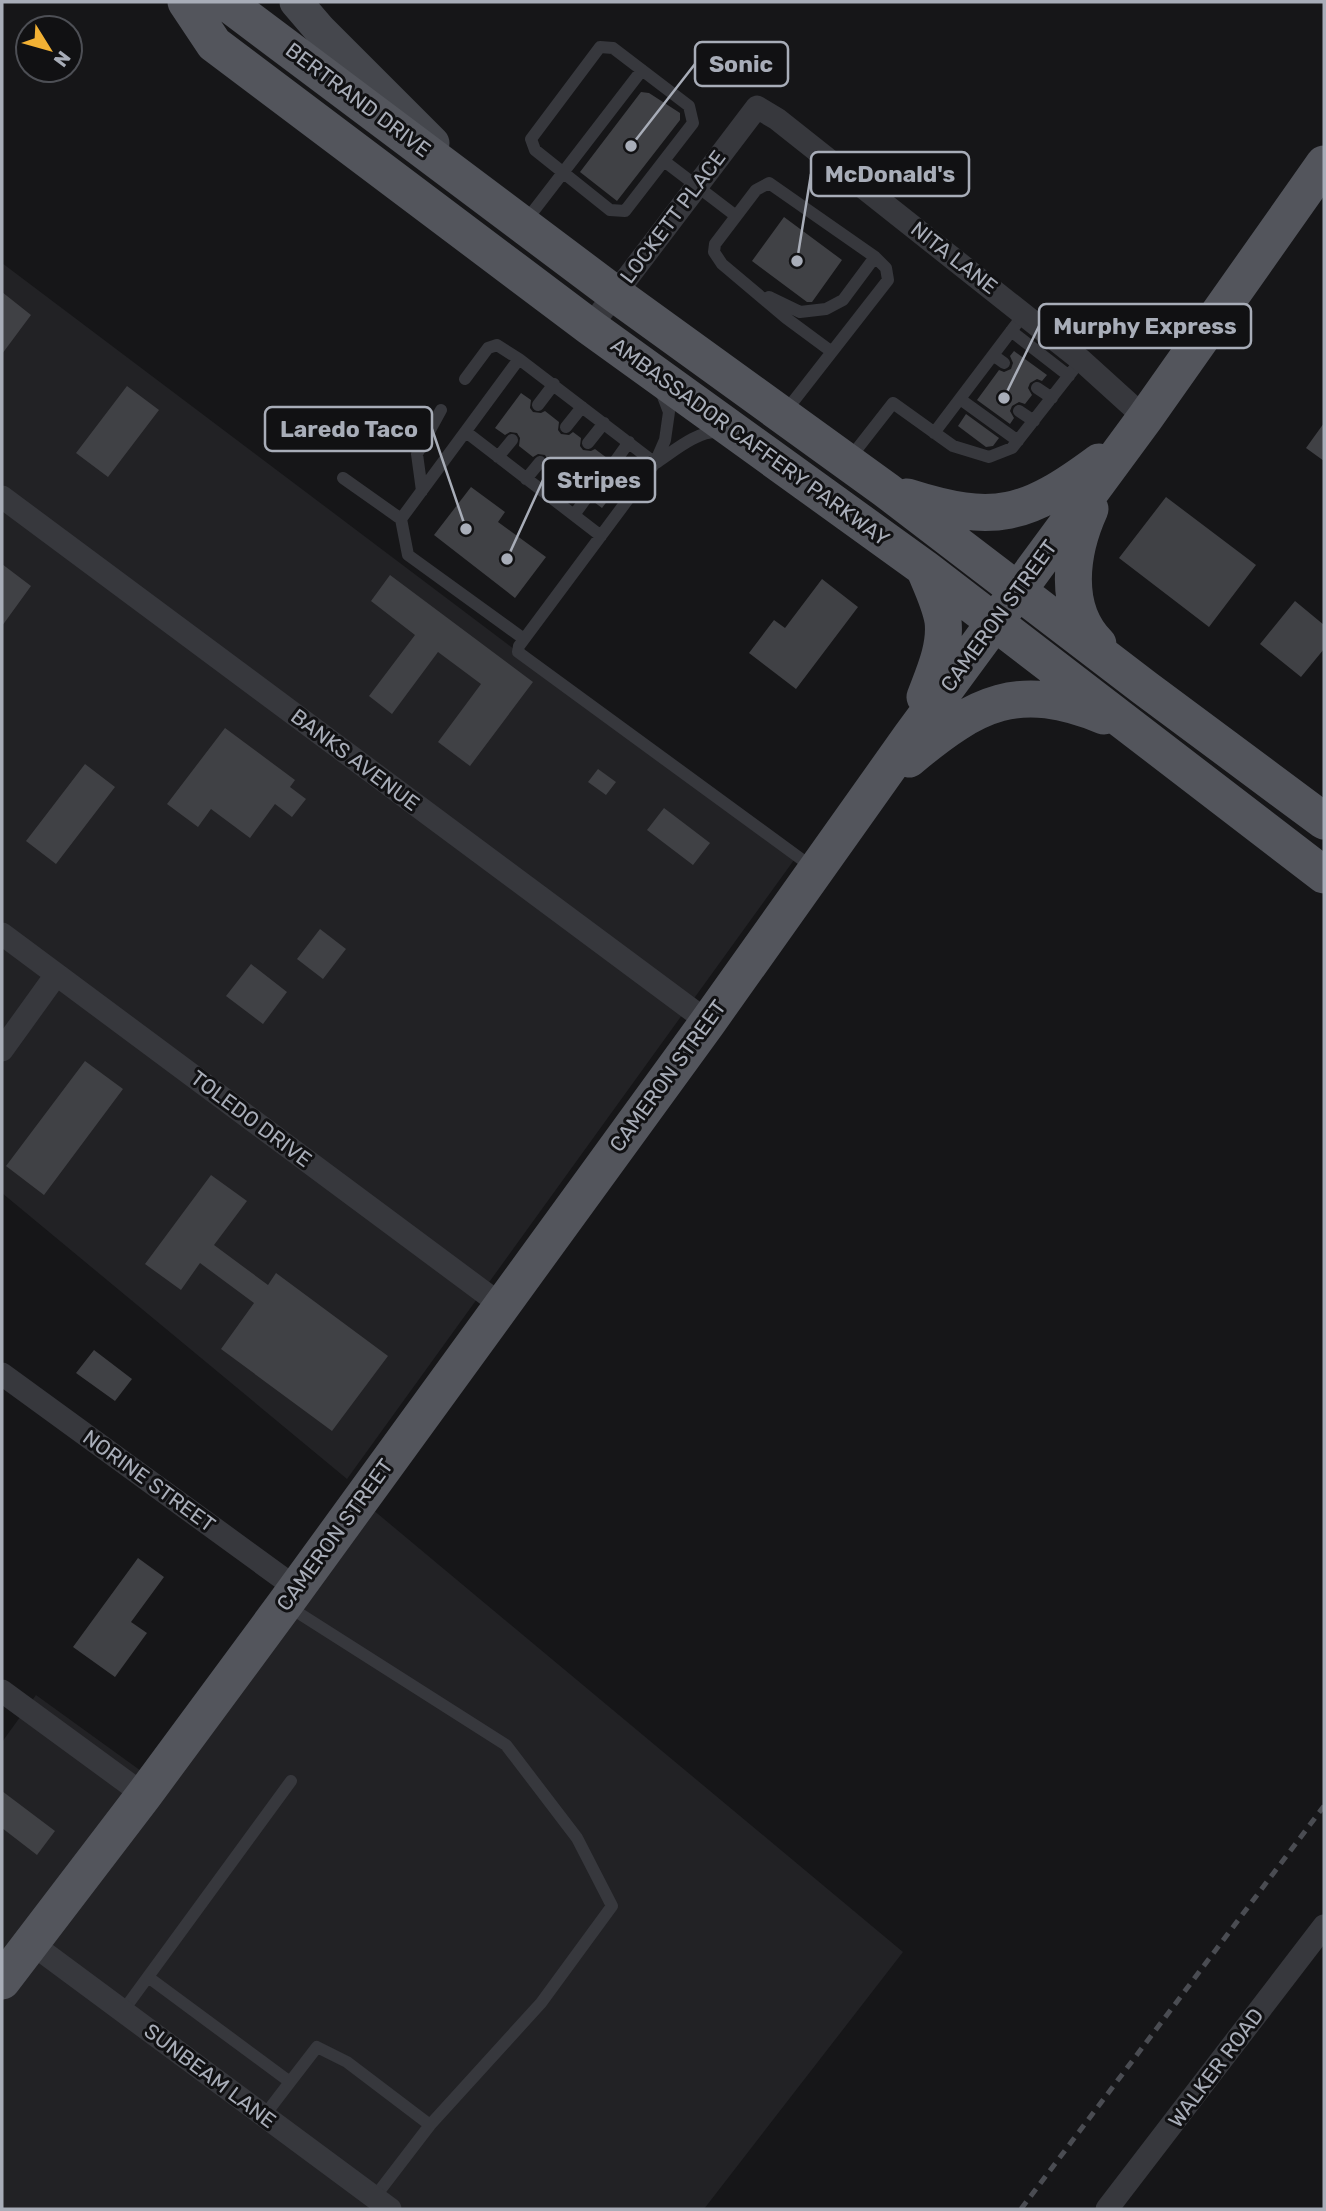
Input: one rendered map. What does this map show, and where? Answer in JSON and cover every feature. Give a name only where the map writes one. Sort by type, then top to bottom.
[{"type":"main road","name":"BERTRAND DRIVE","points":[[226,2],[489,199]]},
{"type":"main road","points":[[296,2],[320,30],[489,199]]},
{"type":"main road","name":"AMBASSADOR CAFFERY PARKWAY","points":[[181,5],[214,44],[590,327],[925,568],[1139,730],[1324,875]]},
{"type":"main road","name":"CAMERON STREET","points":[[2,1981],[144,1796],[291,1596],[708,1022],[911,736],[1126,443],[1324,164]]},
{"type":"main road","name":"AMBASSADOR CAFFERY PARKWAY","points":[[489,199],[615,294],[886,490],[1144,688],[1324,821]]},
{"type":"main road","points":[[886,490],[934,506],[991,514],[1041,501],[1068,486],[1126,443]]},
{"type":"main road","points":[[1126,443],[1082,527],[1073,565],[1075,604],[1088,634],[1144,688]]},
{"type":"main road","points":[[911,736],[939,660],[943,640],[943,621],[925,568]]},
{"type":"main road","points":[[876,786],[963,718],[995,704],[1019,699],[1046,699],[1076,705],[1139,730]]},
{"type":"street","name":"LOCKETT PLACE","points":[[590,327],[757,107]]},
{"type":"street","name":"NITA LANE","points":[[757,107],[777,119],[1075,368],[1126,443]]},
{"type":"street","name":"BANKS AVENUE","points":[[2,497],[708,1022]]},
{"type":"street","name":"TOLEDO DRIVE","points":[[2,934],[501,1305]]},
{"type":"street","points":[[2,1050],[56,975]]},
{"type":"street","name":"NORINE STREET","points":[[2,1374],[291,1596]]},
{"type":"street","points":[[2,1691],[144,1796]]},
{"type":"street","name":"WALKER ROAD","points":[[1107,2209],[1324,1926]]},
{"type":"street","name":"SUNBEAM LANE","points":[[31,1943],[382,2204]]},
{"type":"lane","points":[[600,47],[613,48],[689,106],[693,123],[664,161],[625,211],[610,210],[535,150],[531,138],[600,47]]},
{"type":"lane","points":[[523,224],[642,70]]},
{"type":"lane","points":[[664,161],[736,216]]},
{"type":"lane","points":[[783,415],[832,352],[888,280],[886,268],[875,257],[769,183],[756,190],[715,244],[714,252],[722,264],[750,288],[832,352]]},
{"type":"lane","points":[[750,288],[800,312],[826,309],[843,300],[875,257]]},
{"type":"lane","points":[[934,433],[1017,322]]},
{"type":"lane","points":[[465,379],[488,348],[497,345],[554,384],[655,463]]},
{"type":"lane","points":[[993,355],[1004,363]]},
{"type":"lane","points":[[401,519],[519,359]]},
{"type":"lane","points":[[846,462],[894,403],[953,446],[989,457],[1012,448],[1075,368]]},
{"type":"lane","points":[[653,372],[670,412],[665,440],[655,463],[524,639],[518,652],[816,870]]},
{"type":"lane","points":[[975,378],[987,387]]},
{"type":"lane","points":[[538,405],[554,384]]},
{"type":"lane","points":[[1037,388],[1052,398]]},
{"type":"lane","points":[[960,399],[1018,441]]},
{"type":"lane","points":[[566,427],[582,407]]},
{"type":"lane","points":[[422,491],[417,454],[441,410]]},
{"type":"lane","points":[[1020,411],[1034,421]]},
{"type":"lane","points":[[588,443],[604,423]]},
{"type":"lane","points":[[466,432],[601,536]]},
{"type":"lane","points":[[655,463],[695,438],[715,432],[741,436]]},
{"type":"lane","points":[[498,457],[512,440]]},
{"type":"lane","points":[[614,463],[629,442]]},
{"type":"lane","points":[[526,479],[540,462]]},
{"type":"lane","points":[[343,478],[401,519],[408,555],[524,639]]},
{"type":"lane","points":[[548,495],[561,478]]},
{"type":"lane","points":[[574,515],[587,497]]},
{"type":"lane","points":[[291,1596],[506,1745],[577,1838],[612,1906],[541,2003],[430,2125],[382,2204]]},
{"type":"lane","points":[[123,2011],[291,1781]]},
{"type":"lane","points":[[148,1977],[290,2082]]},
{"type":"lane","points":[[264,2116],[317,2047],[347,2062],[430,2125]]},
{"type":"shaded area","points":[[2,263],[794,860],[347,1479],[2,1193]]},
{"type":"shaded area","points":[[372,1509],[903,1952],[704,2209],[2,2209],[2,1742],[36,1695],[166,1789]]},
{"type":"building","points":[[641,92],[649,93],[680,113],[680,120],[617,201],[580,172]]},
{"type":"building","points":[[784,217],[842,260],[812,302],[807,302],[752,261]]},
{"type":"building","points":[[2,292],[31,315],[2,354]]},
{"type":"building","points":[[1014,351],[1047,375],[1042,381],[1037,379],[1030,383],[1028,388],[1032,395],[1025,404],[1019,402],[1012,406],[1010,411],[1014,418],[1010,424],[977,400],[999,370],[1004,372],[1011,369],[1013,363],[1010,356]]},
{"type":"building","points":[[127,386],[159,410],[108,477],[76,453]]},
{"type":"building","points":[[521,393],[531,400],[530,408],[533,412],[545,411],[559,422],[558,430],[561,434],[569,435],[573,432],[581,438],[580,446],[583,450],[595,449],[607,458],[605,463],[608,470],[614,472],[621,468],[628,474],[602,508],[594,502],[596,497],[593,490],[587,488],[580,492],[568,483],[570,478],[567,471],[561,469],[554,473],[547,467],[548,460],[545,455],[538,454],[533,457],[519,446],[520,438],[517,433],[510,432],[505,435],[495,428]]},
{"type":"building","points":[[966,414],[999,438],[993,446],[986,447],[958,426]]},
{"type":"building","points":[[1324,423],[1324,461],[1306,448]]},
{"type":"building","points":[[471,487],[505,512],[498,522],[546,557],[515,598],[434,535]]},
{"type":"building","points":[[1166,497],[1256,565],[1209,627],[1119,558]]},
{"type":"building","points":[[2,564],[31,586],[2,626]]},
{"type":"building","points":[[390,575],[533,682],[470,766],[438,742],[481,684],[438,652],[392,714],[369,696],[415,635],[371,601]]},
{"type":"building","points":[[822,579],[858,607],[796,689],[749,653],[774,620],[785,628]]},
{"type":"building","points":[[1295,601],[1324,625],[1324,649],[1301,677],[1260,644]]},
{"type":"building","points":[[225,728],[295,780],[290,787],[306,799],[292,817],[275,804],[250,838],[211,809],[198,827],[167,804]]},
{"type":"building","points":[[85,764],[115,787],[56,864],[26,841]]},
{"type":"building","points":[[598,769],[616,782],[606,795],[588,782]]},
{"type":"building","points":[[664,808],[710,843],[693,865],[647,830]]},
{"type":"building","points":[[320,929],[346,949],[323,979],[297,959]]},
{"type":"building","points":[[251,964],[287,992],[263,1024],[226,996]]},
{"type":"building","points":[[85,1061],[123,1089],[44,1195],[6,1166]]},
{"type":"building","points":[[211,1175],[247,1201],[214,1245],[268,1285],[276,1273],[388,1356],[332,1431],[221,1349],[254,1303],[200,1263],[181,1290],[145,1264]]},
{"type":"building","points":[[94,1350],[132,1379],[115,1401],[76,1373]]},
{"type":"building","points":[[138,1558],[164,1577],[131,1622],[147,1633],[115,1677],[73,1647]]},
{"type":"building","points":[[2,1791],[55,1831],[37,1855],[2,1828]]},
{"type":"railway","points":[[1021,2209],[1324,1806]]},
{"type":"place","name":"Sonic","points":[[631,146]]},
{"type":"place","name":"McDonald's","points":[[797,261]]},
{"type":"place","name":"Murphy Express","points":[[1004,398]]},
{"type":"place","name":"Laredo Taco","points":[[466,529]]},
{"type":"place","name":"Stripes","points":[[507,559]]}]
